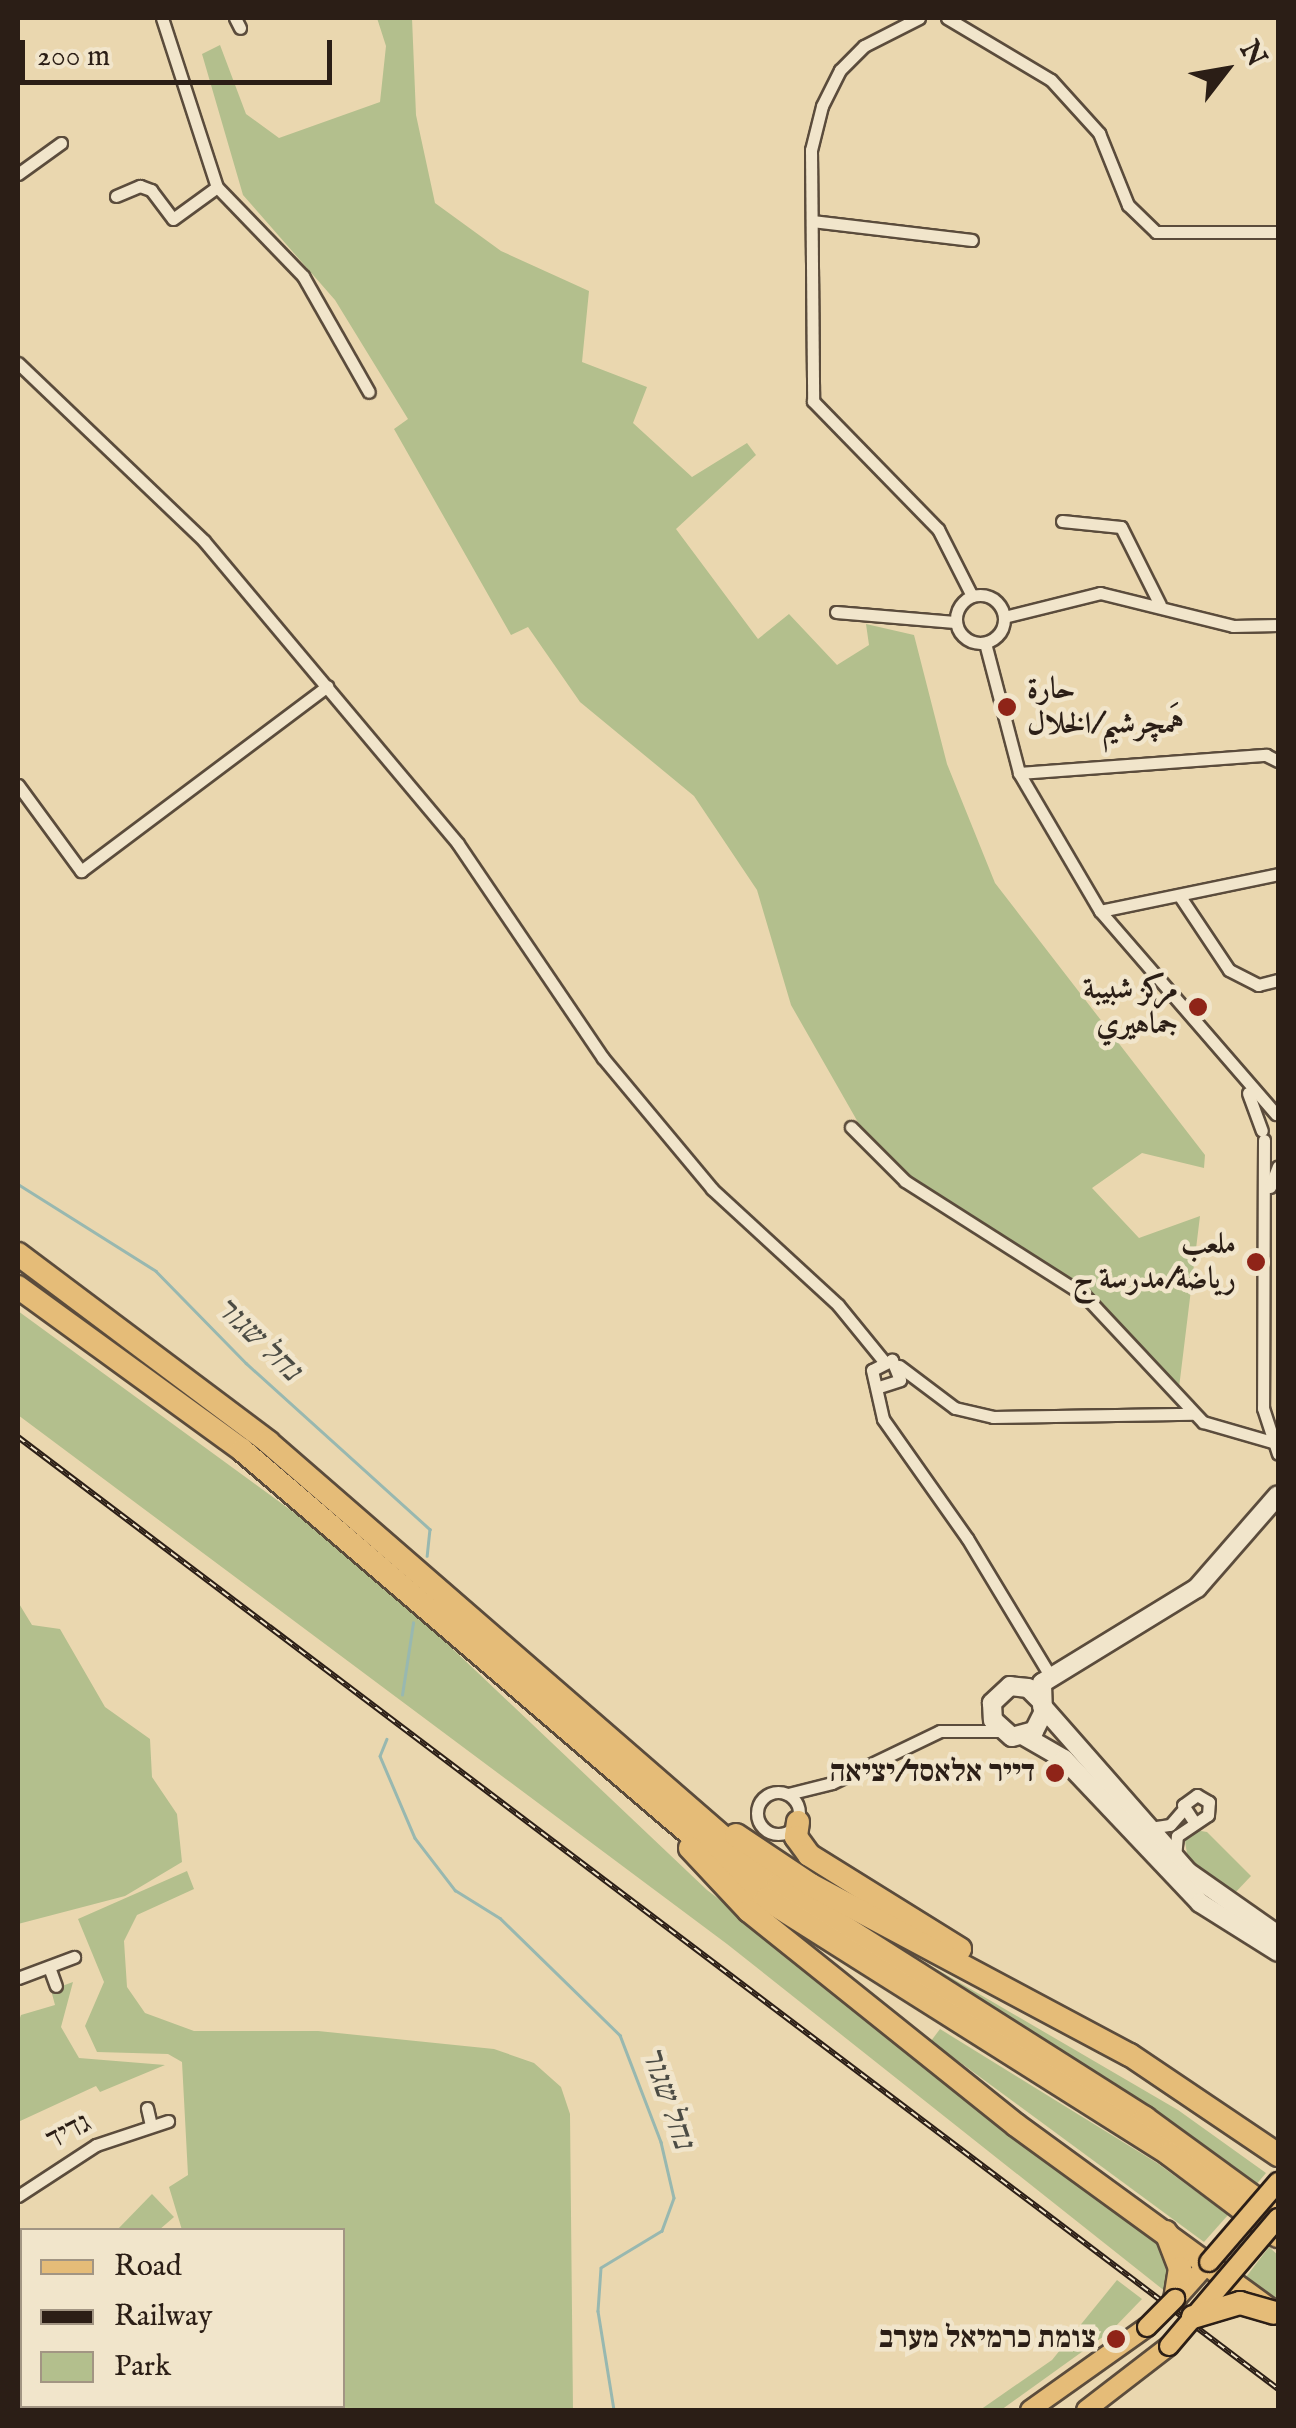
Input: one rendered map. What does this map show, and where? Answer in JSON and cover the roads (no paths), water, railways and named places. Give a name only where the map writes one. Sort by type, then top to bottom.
[{"type":"highway","points":[[18,1254],[268,1442],[638,1770],[822,1916],[1145,2118],[1278,2217]]},
{"type":"highway","points":[[18,1287],[242,1450],[766,1899],[1169,2154],[1278,2236]]},
{"type":"highway","points":[[638,1770],[811,1884],[1010,1988],[1212,2108],[1278,2155]]},
{"type":"highway","points":[[660,1810],[716,1882],[749,1911],[1016,2125],[1128,2202],[1276,2315]]},
{"type":"highway","points":[[799,1818],[796,1837],[809,1855],[947,1939],[1010,1988]]},
{"type":"highway","points":[[1212,2108],[1278,2135]]},
{"type":"highway","points":[[1164,2229],[1180,2268],[1175,2299]]},
{"type":"highway","points":[[1193,2318],[1240,2303],[1276,2315]]},
{"type":"main road","points":[[1278,1494],[1197,1588],[1048,1672],[1002,1690],[992,1703],[1000,1731],[1024,1736],[1064,1760],[1200,1904],[1278,1952]]},
{"type":"main road","points":[[1024,1736],[1039,1726],[1048,1672]]},
{"type":"main road","points":[[1018,1686],[1041,1703],[1174,1858],[1223,1901],[1278,1935]]},
{"type":"main road","points":[[1030,2410],[1147,2327],[1278,2182]]},
{"type":"main road","points":[[1086,2410],[1169,2346],[1278,2217]]},
{"type":"street","points":[[162,18],[217,187],[303,276],[369,392]]},
{"type":"street","points":[[919,18],[864,46],[840,70],[811,150],[813,401],[938,529],[972,596]]},
{"type":"street","points":[[947,18],[1051,80],[1099,133],[1128,205],[1156,232],[1278,232]]},
{"type":"street","points":[[18,174],[60,143]]},
{"type":"street","points":[[116,196],[140,186],[151,190],[173,219],[217,187]]},
{"type":"street","points":[[812,221],[972,240]]},
{"type":"street","points":[[18,364],[204,541],[458,844],[603,1058],[712,1189],[848,1314],[882,1359],[899,1366],[955,1408],[993,1418],[1193,1414]]},
{"type":"street","points":[[1062,521],[1121,528],[1160,605]]},
{"type":"street","points":[[1004,617],[1100,593],[1233,626],[1278,625]]},
{"type":"street","points":[[972,596],[994,599],[1004,617],[997,637],[985,643],[969,641],[956,622],[959,606],[972,596]]},
{"type":"street","points":[[836,612],[956,622]]},
{"type":"street","points":[[985,643],[1019,773],[1100,911],[1277,1114],[1263,1135]]},
{"type":"street","points":[[18,785],[81,871],[327,686]]},
{"type":"street","points":[[1019,773],[1266,755],[1278,760]]},
{"type":"street","points":[[1100,911],[1278,874]]},
{"type":"street","points":[[1179,895],[1229,970],[1258,985],[1278,980]]},
{"type":"street","points":[[1233,1062],[1263,1135],[1266,1196],[1263,1408],[1275,1448]]},
{"type":"street","points":[[851,1126],[906,1181],[1084,1295],[1193,1414],[1275,1448]]},
{"type":"street","points":[[1263,1135],[1278,1149]]},
{"type":"street","points":[[1266,1196],[1278,1166]]},
{"type":"street","points":[[882,1359],[872,1370],[879,1386],[883,1419],[1048,1672]]},
{"type":"street","points":[[879,1386],[897,1384],[899,1366]]},
{"type":"street","points":[[832,1783],[781,1834],[758,1821],[765,1796],[832,1783],[960,1728],[992,1703]]},
{"type":"street","points":[[960,1728],[1000,1731]]},
{"type":"street","points":[[788,1794],[799,1818]]},
{"type":"street","points":[[1146,1828],[1166,1827],[1193,1796],[1206,1799],[1208,1815],[1177,1836],[1174,1858]]},
{"type":"street","points":[[1183,1810],[1194,1822]]},
{"type":"street","points":[[18,1978],[74,1957]]},
{"type":"street","points":[[49,1967],[56,1986]]},
{"type":"street","points":[[147,2108],[152,2125]]},
{"type":"street","name":"גדיד","points":[[18,2196],[76,2155],[168,2121]]},
{"type":"waterway","name":"נחל שגור","points":[[18,1184],[156,1271],[246,1363],[430,1529],[427,1556]]},
{"type":"waterway","name":"נחל שגור","points":[[402,1695],[413,1623]]},
{"type":"waterway","name":"נחל שגור","points":[[387,1739],[380,1756],[415,1838],[455,1890],[500,1918],[620,2035],[661,2142],[674,2198],[662,2231],[601,2268],[598,2311],[614,2410]]},
{"type":"railway","points":[[18,1437],[1278,2389]]},
{"type":"place","name":"حارة هَمچرشيم/الخلال","points":[[1007,707]]},
{"type":"place","name":"مركز شبيبة جماهيري","points":[[1198,1007]]},
{"type":"place","name":"ملعب رياضة/مدرسة ج","points":[[1256,1262]]},
{"type":"place","name":"דייר אלאסד/יציאה","points":[[1055,1773]]},
{"type":"place","name":"צומת כרמיאל מערב","points":[[1116,2339]]}]
